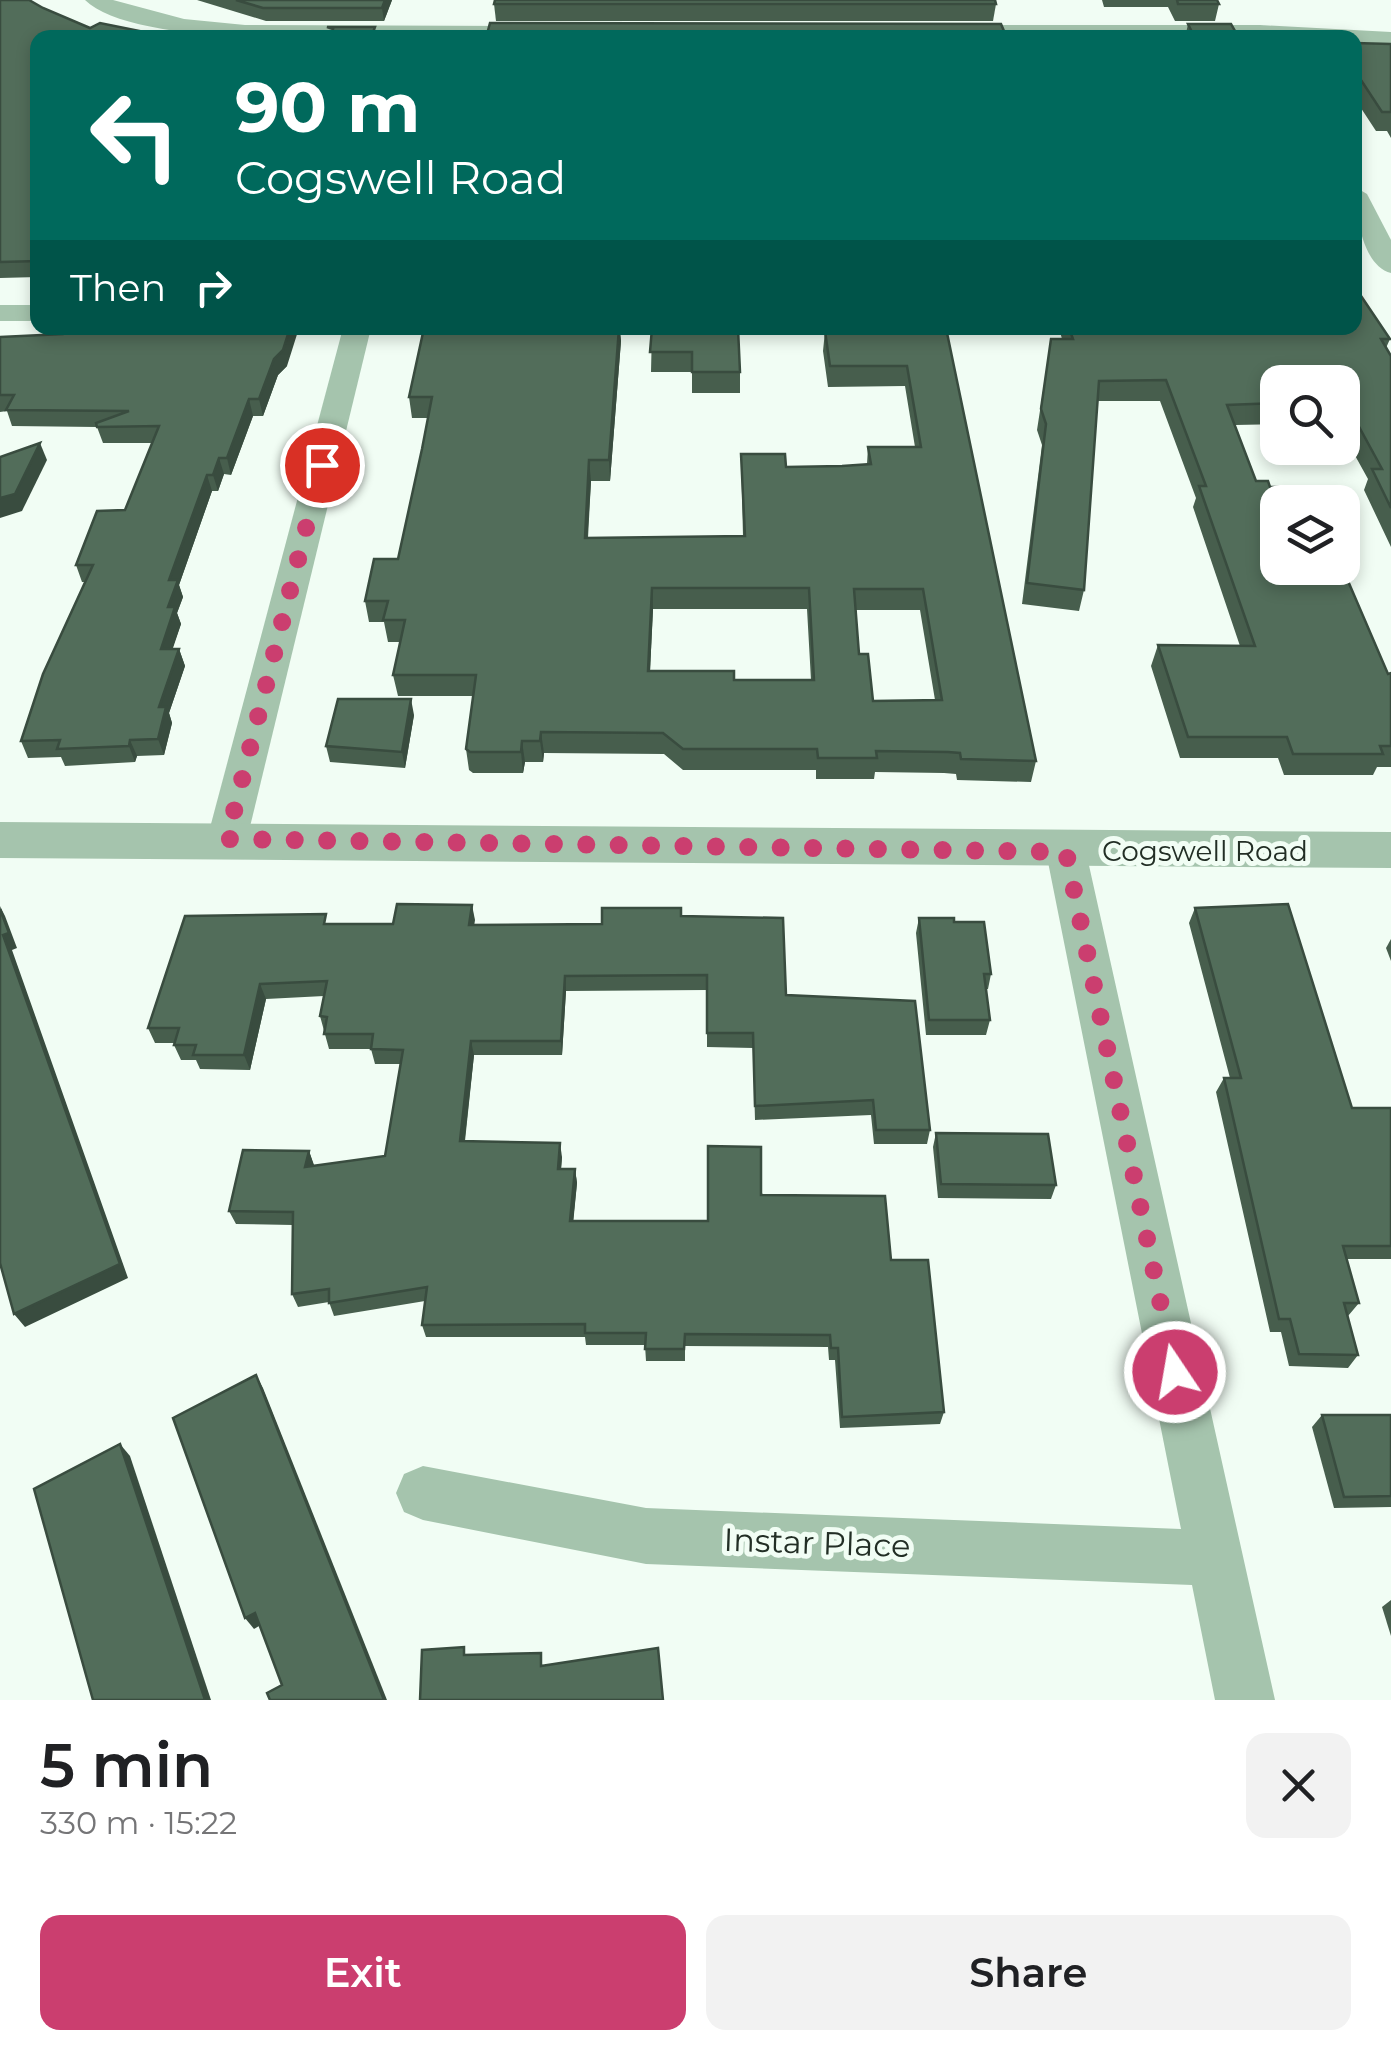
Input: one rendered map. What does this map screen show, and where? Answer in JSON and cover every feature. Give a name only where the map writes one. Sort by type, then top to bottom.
[{"type":"street","points":[[95,0],[158,21],[226,30]]},
{"type":"street","points":[[338,30],[481,30]]},
{"type":"street","points":[[1362,37],[1391,38]]},
{"type":"street","points":[[1362,208],[1391,265]]},
{"type":"street","points":[[0,314],[30,314]]},
{"type":"street","points":[[227,839],[355,335]]},
{"type":"street","name":"Cogswell Road","points":[[0,840],[227,839],[1066,852],[1391,850]]},
{"type":"street","points":[[1066,852],[1245,1700]]},
{"type":"street","name":"Instar Place","points":[[424,1492],[646,1536],[1214,1558]]},
{"type":"building","points":[[0,0],[29,0],[90,28],[100,23],[135,30],[30,30],[30,261],[0,262]]},
{"type":"building","points":[[236,0],[385,0],[382,8],[263,8]]},
{"type":"building","points":[[495,0],[995,0],[996,4],[494,4]]},
{"type":"building","points":[[1177,0],[1217,0],[1219,4],[1178,4]]},
{"type":"building","points":[[490,23],[1001,24],[1004,30],[488,30]]},
{"type":"building","points":[[1188,24],[1231,24],[1234,30],[1191,30]]},
{"type":"building","points":[[327,27],[375,27],[374,30]]},
{"type":"building","points":[[1362,43],[1391,44],[1391,112],[1382,112],[1362,82]]},
{"type":"building","points":[[1362,297],[1390,339],[1381,339],[1391,356],[1391,508],[1372,469],[1382,469],[1360,429],[1360,365],[1260,365],[1260,404],[1227,405],[1256,481],[1268,481],[1269,485],[1260,485],[1260,585],[1350,585],[1388,674],[1391,673],[1391,746],[1380,746],[1383,754],[1293,754],[1287,737],[1188,737],[1158,645],[1255,646],[1199,486],[1206,486],[1166,380],[1099,381],[1084,590],[1027,583],[1046,424],[1041,409],[1051,339],[1073,339],[1072,335],[1362,335]]},
{"type":"building","points":[[288,335],[259,399],[249,399],[227,458],[219,458],[213,475],[207,475],[169,580],[178,580],[168,607],[175,607],[161,649],[179,649],[159,707],[166,707],[158,739],[130,740],[129,746],[57,749],[60,740],[21,741],[43,674],[93,565],[76,565],[97,511],[125,510],[159,426],[97,427],[96,423],[129,411],[6,410],[14,395],[0,395],[0,337]]},
{"type":"building","points":[[422,335],[618,335],[609,460],[589,460],[585,538],[745,536],[741,454],[785,454],[786,467],[842,466],[871,464],[868,447],[921,447],[907,366],[830,366],[826,335],[947,335],[1036,761],[961,759],[960,753],[948,752],[876,751],[877,758],[818,758],[817,749],[683,749],[663,733],[541,732],[540,741],[522,741],[521,752],[470,752],[466,749],[476,675],[393,675],[405,620],[383,620],[388,601],[365,601],[374,559],[398,559],[432,397],[409,397]],"holes":[[[652,588],[809,588],[814,680],[734,680],[734,671],[648,671]],[[854,589],[923,589],[942,700],[873,701],[868,654],[859,654]]]},
{"type":"building","points":[[651,335],[738,335],[740,372],[692,372],[692,352],[650,352]]},
{"type":"building","points":[[40,443],[15,494],[0,498],[0,457]]},
{"type":"building","points":[[338,699],[411,699],[402,752],[326,746]]},
{"type":"building","points":[[397,904],[472,905],[469,925],[602,924],[602,908],[681,908],[681,916],[783,918],[786,995],[915,1001],[930,1130],[876,1130],[873,1100],[755,1106],[753,1033],[707,1033],[707,975],[565,976],[561,1041],[471,1041],[460,1141],[560,1143],[558,1169],[575,1169],[570,1221],[708,1221],[708,1146],[761,1147],[761,1195],[885,1196],[891,1260],[928,1260],[944,1412],[842,1417],[838,1348],[831,1348],[830,1335],[685,1334],[684,1349],[645,1349],[646,1333],[585,1333],[585,1324],[422,1325],[427,1287],[329,1303],[329,1289],[292,1294],[293,1212],[229,1211],[243,1150],[309,1151],[305,1167],[385,1156],[403,1050],[371,1049],[373,1034],[324,1034],[327,1017],[320,1016],[327,981],[260,984],[244,1055],[193,1055],[196,1045],[174,1045],[179,1028],[148,1028],[185,916],[326,914],[324,924],[393,924]]},
{"type":"building","points":[[1288,904],[1352,1108],[1391,1108],[1391,1246],[1343,1246],[1359,1303],[1344,1303],[1358,1355],[1299,1354],[1290,1319],[1279,1319],[1224,1078],[1241,1078],[1195,908]]},
{"type":"building","points":[[0,909],[9,933],[3,935],[120,1264],[14,1314],[0,1263]]},
{"type":"building","points":[[919,918],[984,922],[991,974],[984,974],[990,1020],[929,1020]]},
{"type":"building","points":[[936,1133],[1048,1134],[1056,1185],[941,1184]]},
{"type":"building","points":[[256,1375],[384,1700],[270,1700],[267,1693],[282,1685],[255,1613],[245,1618],[173,1418]]},
{"type":"building","points":[[1322,1415],[1391,1415],[1391,1496],[1344,1497]]},
{"type":"building","points":[[120,1444],[205,1700],[93,1700],[34,1489]]},
{"type":"building","points":[[464,1647],[464,1655],[541,1653],[541,1666],[658,1648],[663,1700],[420,1700],[422,1650]]},
{"type":"route","points":[[322,465],[227,839],[1066,852],[1175,1372]]}]
